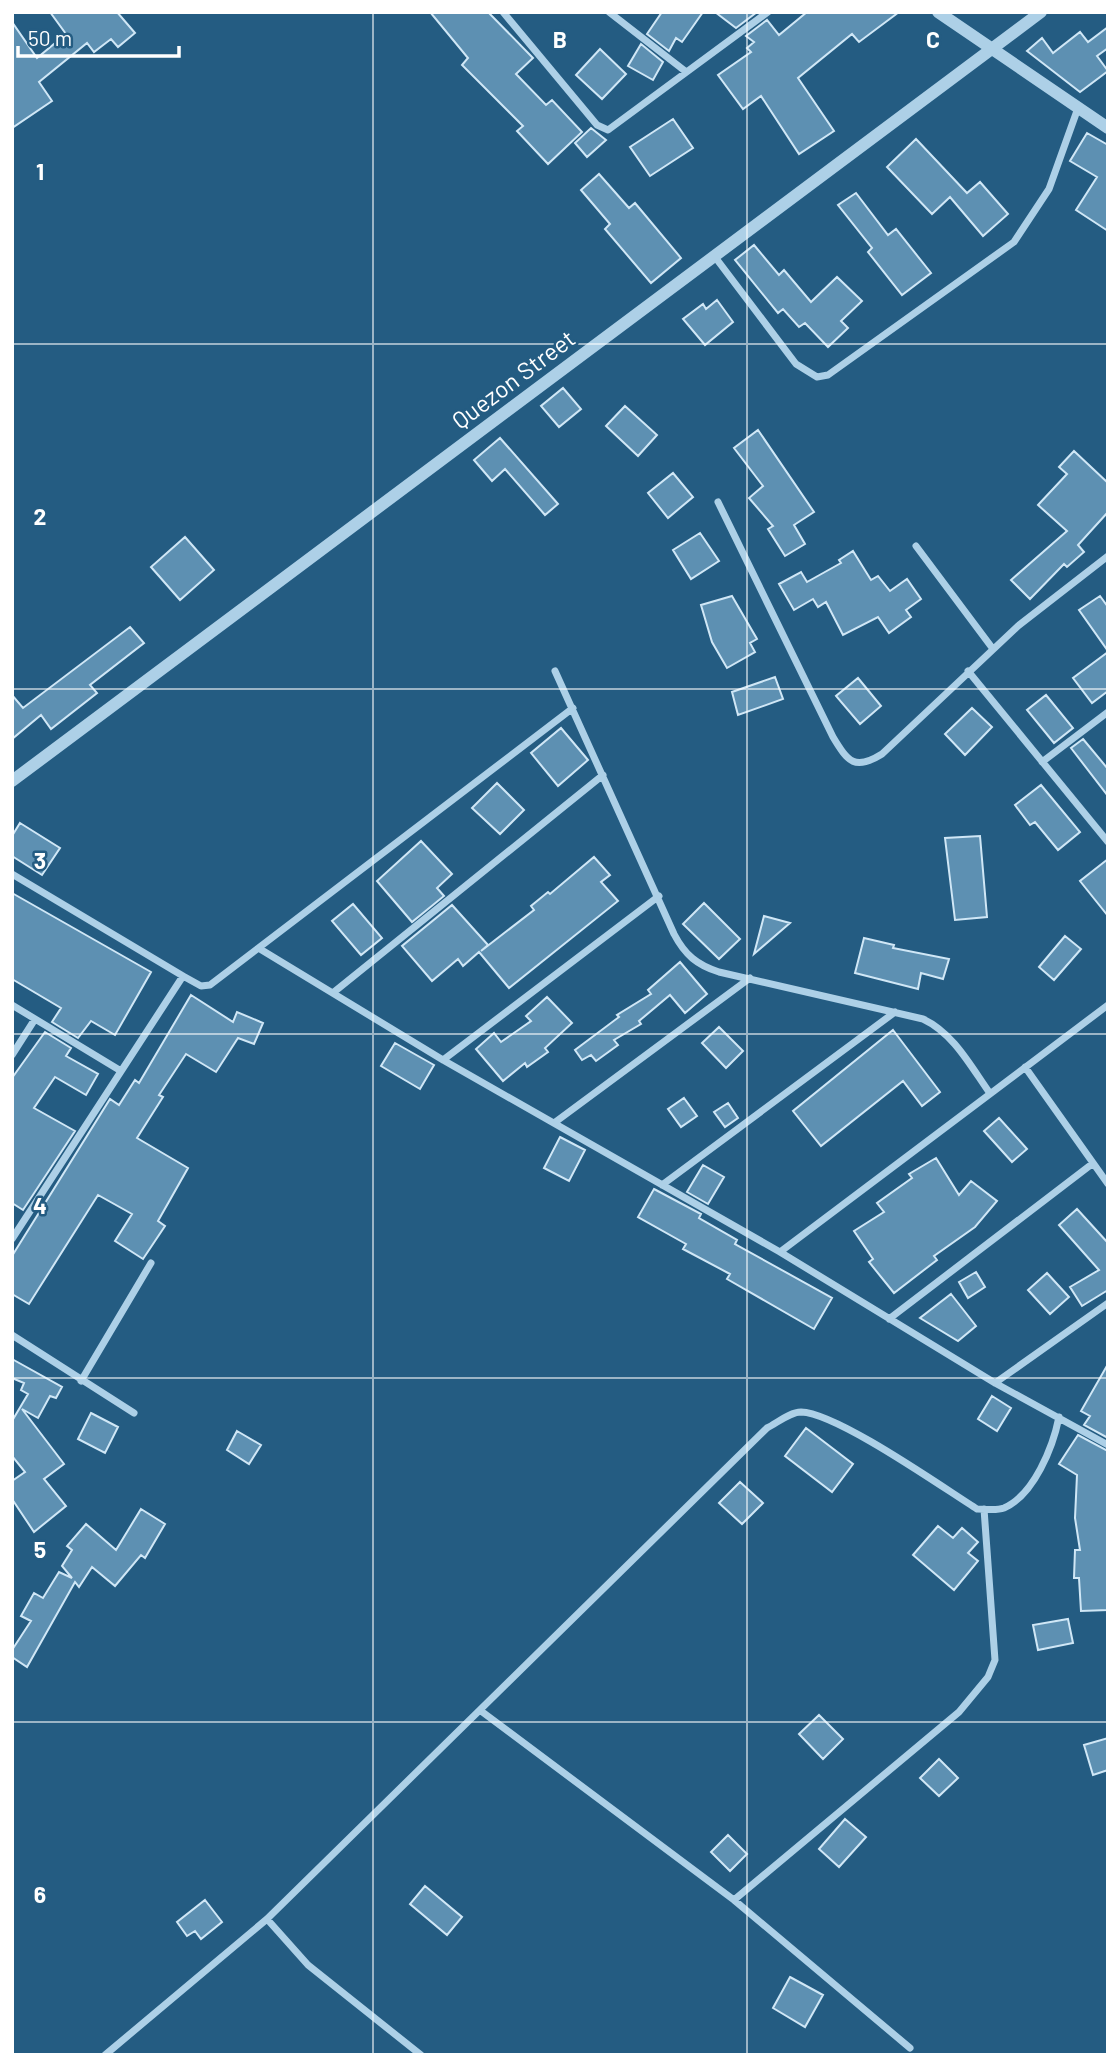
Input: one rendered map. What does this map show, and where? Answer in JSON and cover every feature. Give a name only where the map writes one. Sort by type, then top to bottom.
[{"type":"street","points":[[503,12],[597,125],[608,130],[768,12]]},
{"type":"street","points":[[609,12],[685,71]]},
{"type":"street","points":[[938,12],[1108,128]]},
{"type":"street","name":"Quezon Street","points":[[12,781],[1041,12]]},
{"type":"street","points":[[715,257],[796,365],[817,377],[828,375],[1014,242],[1049,189],[1078,108]]},
{"type":"street","points":[[718,502],[833,737],[849,761],[869,763],[882,754],[993,649],[1108,556]]},
{"type":"street","points":[[916,546],[993,649]]},
{"type":"street","points":[[555,671],[682,950],[693,961],[719,972],[895,1012],[937,1026],[950,1038],[989,1092]]},
{"type":"street","points":[[968,671],[1108,842]]},
{"type":"street","points":[[12,874],[183,976],[201,986],[210,985],[573,708]]},
{"type":"street","points":[[1042,762],[1108,712]]},
{"type":"street","points":[[334,992],[603,775]]},
{"type":"street","points":[[443,1060],[659,896]]},
{"type":"street","points":[[260,949],[443,1060],[780,1252],[995,1383],[1108,1445]]},
{"type":"street","points":[[12,1238],[183,976]]},
{"type":"street","points":[[554,1124],[750,978]]},
{"type":"street","points":[[12,1005],[121,1071]]},
{"type":"street","points":[[780,1252],[989,1092],[1106,1009]]},
{"type":"street","points":[[662,1185],[895,1012]]},
{"type":"street","points":[[12,1055],[35,1019]]},
{"type":"street","points":[[1025,1067],[1108,1184]]},
{"type":"street","points":[[889,1319],[1092,1164]]},
{"type":"street","points":[[81,1381],[151,1263]]},
{"type":"street","points":[[995,1383],[1108,1303]]},
{"type":"street","points":[[12,1335],[134,1413]]},
{"type":"street","points":[[105,2055],[267,1919],[767,1428],[797,1412],[815,1414],[844,1427],[977,1509],[1001,1509],[1018,1500],[1050,1453],[1059,1417]]},
{"type":"street","points":[[734,1900],[958,1712],[988,1677],[995,1660],[984,1509]]},
{"type":"street","points":[[481,1711],[734,1900],[910,2048]]},
{"type":"street","points":[[267,1919],[308,1965],[421,2055]]},
{"type":"building","points":[[50,12],[117,12],[135,33],[118,47],[111,39],[94,52],[87,43],[39,82],[52,101],[12,128],[12,22],[37,58],[66,34]]},
{"type":"building","points":[[430,12],[488,12],[533,58],[516,74],[546,105],[552,100],[582,132],[548,164],[517,131],[523,126],[462,65],[468,58]]},
{"type":"building","points":[[662,12],[703,12],[682,42],[676,38],[669,51],[647,34]]},
{"type":"building","points":[[715,12],[757,12],[736,28]]},
{"type":"building","points":[[807,12],[899,12],[859,42],[852,34],[798,78],[834,131],[799,154],[761,96],[743,109],[718,75],[751,52],[747,48],[754,42],[746,36],[767,20],[779,35]]},
{"type":"building","points":[[1108,27],[1108,48],[1097,56],[1108,71],[1080,92],[1027,51],[1042,38],[1053,53],[1080,32],[1088,42]]},
{"type":"building","points":[[641,44],[663,62],[653,80],[628,66]]},
{"type":"building","points":[[600,49],[626,74],[602,99],[576,75]]},
{"type":"building","points":[[673,119],[693,148],[650,176],[630,147]]},
{"type":"building","points":[[591,128],[606,140],[587,157],[575,143]]},
{"type":"building","points":[[1087,133],[1108,145],[1108,231],[1076,210],[1097,177],[1070,161]]},
{"type":"building","points":[[916,139],[967,193],[980,182],[1008,214],[983,236],[950,197],[932,214],[887,167]]},
{"type":"building","points":[[599,174],[629,208],[635,203],[681,258],[651,283],[605,229],[610,224],[581,190]]},
{"type":"building","points":[[856,193],[888,235],[896,229],[931,273],[902,295],[868,252],[872,248],[838,205]]},
{"type":"building","points":[[754,245],[779,275],[784,270],[811,302],[837,277],[862,301],[841,321],[848,328],[828,347],[805,323],[799,327],[783,309],[778,313],[735,260]]},
{"type":"building","points":[[717,300],[733,322],[705,345],[683,319],[703,304],[706,309]]},
{"type":"building","points":[[563,388],[581,409],[559,427],[541,406]]},
{"type":"building","points":[[625,406],[657,435],[638,456],[606,426]]},
{"type":"building","points":[[758,430],[814,512],[794,525],[805,544],[785,556],[768,529],[773,526],[749,498],[763,486],[734,448]]},
{"type":"building","points":[[500,438],[558,504],[545,515],[505,469],[492,481],[474,460]]},
{"type":"building","points":[[1074,451],[1108,483],[1108,512],[1078,545],[1084,552],[1067,567],[1064,564],[1030,599],[1011,580],[1067,531],[1038,505],[1067,474],[1059,467]]},
{"type":"building","points":[[673,473],[693,497],[668,518],[648,493]]},
{"type":"building","points":[[700,533],[719,561],[691,579],[673,550]]},
{"type":"building","points":[[185,537],[214,570],[180,600],[151,567]]},
{"type":"building","points":[[853,551],[871,580],[878,576],[890,591],[907,579],[921,599],[906,610],[911,617],[889,633],[878,617],[843,635],[826,602],[818,607],[813,599],[794,610],[779,584],[801,572],[807,582],[841,563],[839,560]]},
{"type":"building","points":[[732,596],[757,639],[750,643],[755,652],[727,668],[712,642],[701,605]]},
{"type":"building","points":[[1100,596],[1108,607],[1108,651],[1079,610]]},
{"type":"building","points":[[130,627],[144,643],[90,685],[97,693],[51,729],[41,715],[12,739],[12,695],[23,708]]},
{"type":"building","points":[[1108,652],[1108,691],[1092,703],[1073,678]]},
{"type":"building","points":[[775,677],[783,699],[738,715],[732,692]]},
{"type":"building","points":[[858,678],[881,706],[860,724],[836,696]]},
{"type":"building","points":[[1046,695],[1073,728],[1054,743],[1027,710]]},
{"type":"building","points":[[972,708],[992,727],[965,755],[945,734]]},
{"type":"building","points":[[561,728],[588,760],[558,786],[531,753]]},
{"type":"building","points":[[1083,739],[1108,769],[1108,796],[1071,748]]},
{"type":"building","points":[[497,783],[524,810],[500,834],[472,808]]},
{"type":"building","points":[[1041,785],[1080,832],[1058,850],[1035,822],[1030,825],[1015,805]]},
{"type":"building","points":[[20,823],[60,848],[42,875],[12,856],[12,836]]},
{"type":"building","points":[[980,836],[987,917],[955,920],[945,838]]},
{"type":"building","points":[[421,841],[452,874],[437,888],[444,896],[412,922],[377,881]]},
{"type":"building","points":[[594,857],[610,875],[601,882],[618,901],[509,988],[479,952],[463,966],[458,959],[432,981],[402,946],[452,905],[488,945],[481,951],[534,910],[531,906],[548,892],[550,894]]},
{"type":"building","points":[[1108,859],[1108,916],[1080,881]]},
{"type":"building","points":[[12,893],[151,972],[115,1035],[91,1021],[78,1038],[52,1022],[61,1008],[12,979]]},
{"type":"building","points":[[704,903],[740,939],[719,959],[683,924]]},
{"type":"building","points":[[353,904],[382,938],[361,955],[332,921]]},
{"type":"building","points":[[764,916],[790,923],[754,954]]},
{"type":"building","points":[[1065,936],[1081,949],[1054,980],[1039,967]]},
{"type":"building","points":[[864,938],[894,945],[893,948],[949,959],[943,979],[921,973],[918,989],[855,973]]},
{"type":"building","points":[[680,962],[707,994],[685,1013],[670,995],[639,1021],[641,1024],[614,1040],[618,1045],[596,1061],[591,1055],[582,1060],[575,1050],[619,1017],[617,1015],[651,994],[648,990]]},
{"type":"building","points":[[191,995],[233,1022],[237,1012],[263,1023],[254,1044],[238,1038],[216,1072],[186,1054],[159,1095],[163,1097],[137,1138],[188,1168],[158,1221],[165,1226],[143,1259],[115,1241],[132,1214],[98,1195],[29,1304],[12,1294],[12,1256],[110,1099],[119,1105],[135,1080],[139,1083]]},
{"type":"building","points":[[547,997],[572,1023],[545,1048],[548,1052],[527,1067],[525,1063],[503,1081],[476,1049],[494,1033],[501,1042],[531,1021],[526,1016]]},
{"type":"building","points":[[719,1027],[743,1051],[726,1068],[702,1043]]},
{"type":"building","points":[[893,1030],[940,1092],[922,1106],[903,1081],[821,1146],[793,1111]]},
{"type":"building","points":[[45,1032],[71,1048],[66,1056],[98,1074],[86,1095],[55,1077],[34,1108],[75,1131],[23,1210],[12,1203],[12,1078]]},
{"type":"building","points":[[395,1043],[434,1065],[420,1089],[381,1066]]},
{"type":"building","points":[[684,1098],[697,1116],[681,1127],[668,1109]]},
{"type":"building","points":[[728,1103],[738,1118],[725,1127],[714,1112]]},
{"type":"building","points":[[999,1118],[1027,1149],[1012,1162],[984,1131]]},
{"type":"building","points":[[560,1137],[585,1150],[569,1181],[544,1168]]},
{"type":"building","points":[[936,1158],[959,1195],[971,1181],[997,1201],[975,1227],[934,1256],[937,1260],[894,1293],[869,1262],[873,1259],[854,1231],[884,1212],[877,1203],[912,1178],[909,1174]]},
{"type":"building","points":[[703,1165],[724,1177],[708,1204],[687,1192]]},
{"type":"building","points":[[654,1189],[701,1214],[699,1218],[737,1240],[735,1244],[832,1298],[814,1329],[727,1279],[730,1274],[683,1249],[686,1244],[638,1217]]},
{"type":"building","points":[[1077,1209],[1108,1243],[1108,1290],[1082,1306],[1070,1287],[1099,1270],[1059,1225]]},
{"type":"building","points":[[976,1272],[985,1287],[968,1298],[959,1282]]},
{"type":"building","points":[[1047,1273],[1069,1297],[1050,1314],[1028,1290]]},
{"type":"building","points":[[951,1294],[976,1326],[958,1341],[920,1318]]},
{"type":"building","points":[[12,1359],[62,1387],[56,1398],[50,1396],[38,1418],[22,1409],[64,1464],[44,1479],[66,1506],[34,1532],[12,1499],[12,1481],[25,1472],[12,1456],[12,1421],[28,1394],[21,1390],[24,1383],[12,1378]]},
{"type":"building","points":[[1108,1364],[1108,1438],[1084,1425],[1090,1416],[1081,1411]]},
{"type":"building","points":[[992,1396],[1011,1408],[997,1431],[978,1419]]},
{"type":"building","points":[[91,1413],[118,1427],[105,1453],[78,1439]]},
{"type":"building","points":[[806,1428],[853,1464],[832,1492],[785,1456]]},
{"type":"building","points":[[237,1431],[261,1445],[249,1464],[227,1450]]},
{"type":"building","points":[[1078,1435],[1108,1451],[1108,1610],[1081,1611],[1079,1578],[1074,1578],[1075,1550],[1080,1550],[1075,1518],[1077,1475],[1059,1464]]},
{"type":"building","points":[[740,1482],[763,1503],[742,1524],[719,1503]]},
{"type":"building","points":[[141,1509],[165,1524],[145,1558],[141,1555],[115,1586],[92,1567],[79,1587],[75,1582],[27,1667],[12,1657],[12,1650],[31,1621],[21,1616],[34,1593],[43,1598],[59,1572],[72,1578],[62,1566],[72,1550],[67,1546],[86,1524],[116,1550]]},
{"type":"building","points":[[938,1526],[953,1538],[962,1528],[978,1542],[968,1553],[978,1561],[954,1590],[913,1555]]},
{"type":"building","points":[[1068,1619],[1073,1643],[1038,1650],[1033,1625]]},
{"type":"building","points":[[819,1715],[843,1739],[823,1759],[799,1734]]},
{"type":"building","points":[[1108,1738],[1108,1770],[1093,1775],[1084,1745]]},
{"type":"building","points":[[939,1759],[958,1778],[939,1796],[920,1778]]},
{"type":"building","points":[[845,1819],[866,1837],[839,1867],[819,1849]]},
{"type":"building","points":[[728,1835],[747,1854],[730,1871],[711,1852]]},
{"type":"building","points":[[425,1886],[462,1917],[447,1935],[410,1904]]},
{"type":"building","points":[[205,1900],[222,1922],[201,1939],[195,1931],[187,1936],[177,1922]]},
{"type":"building","points":[[790,1977],[823,1995],[805,2027],[773,2008]]}]
